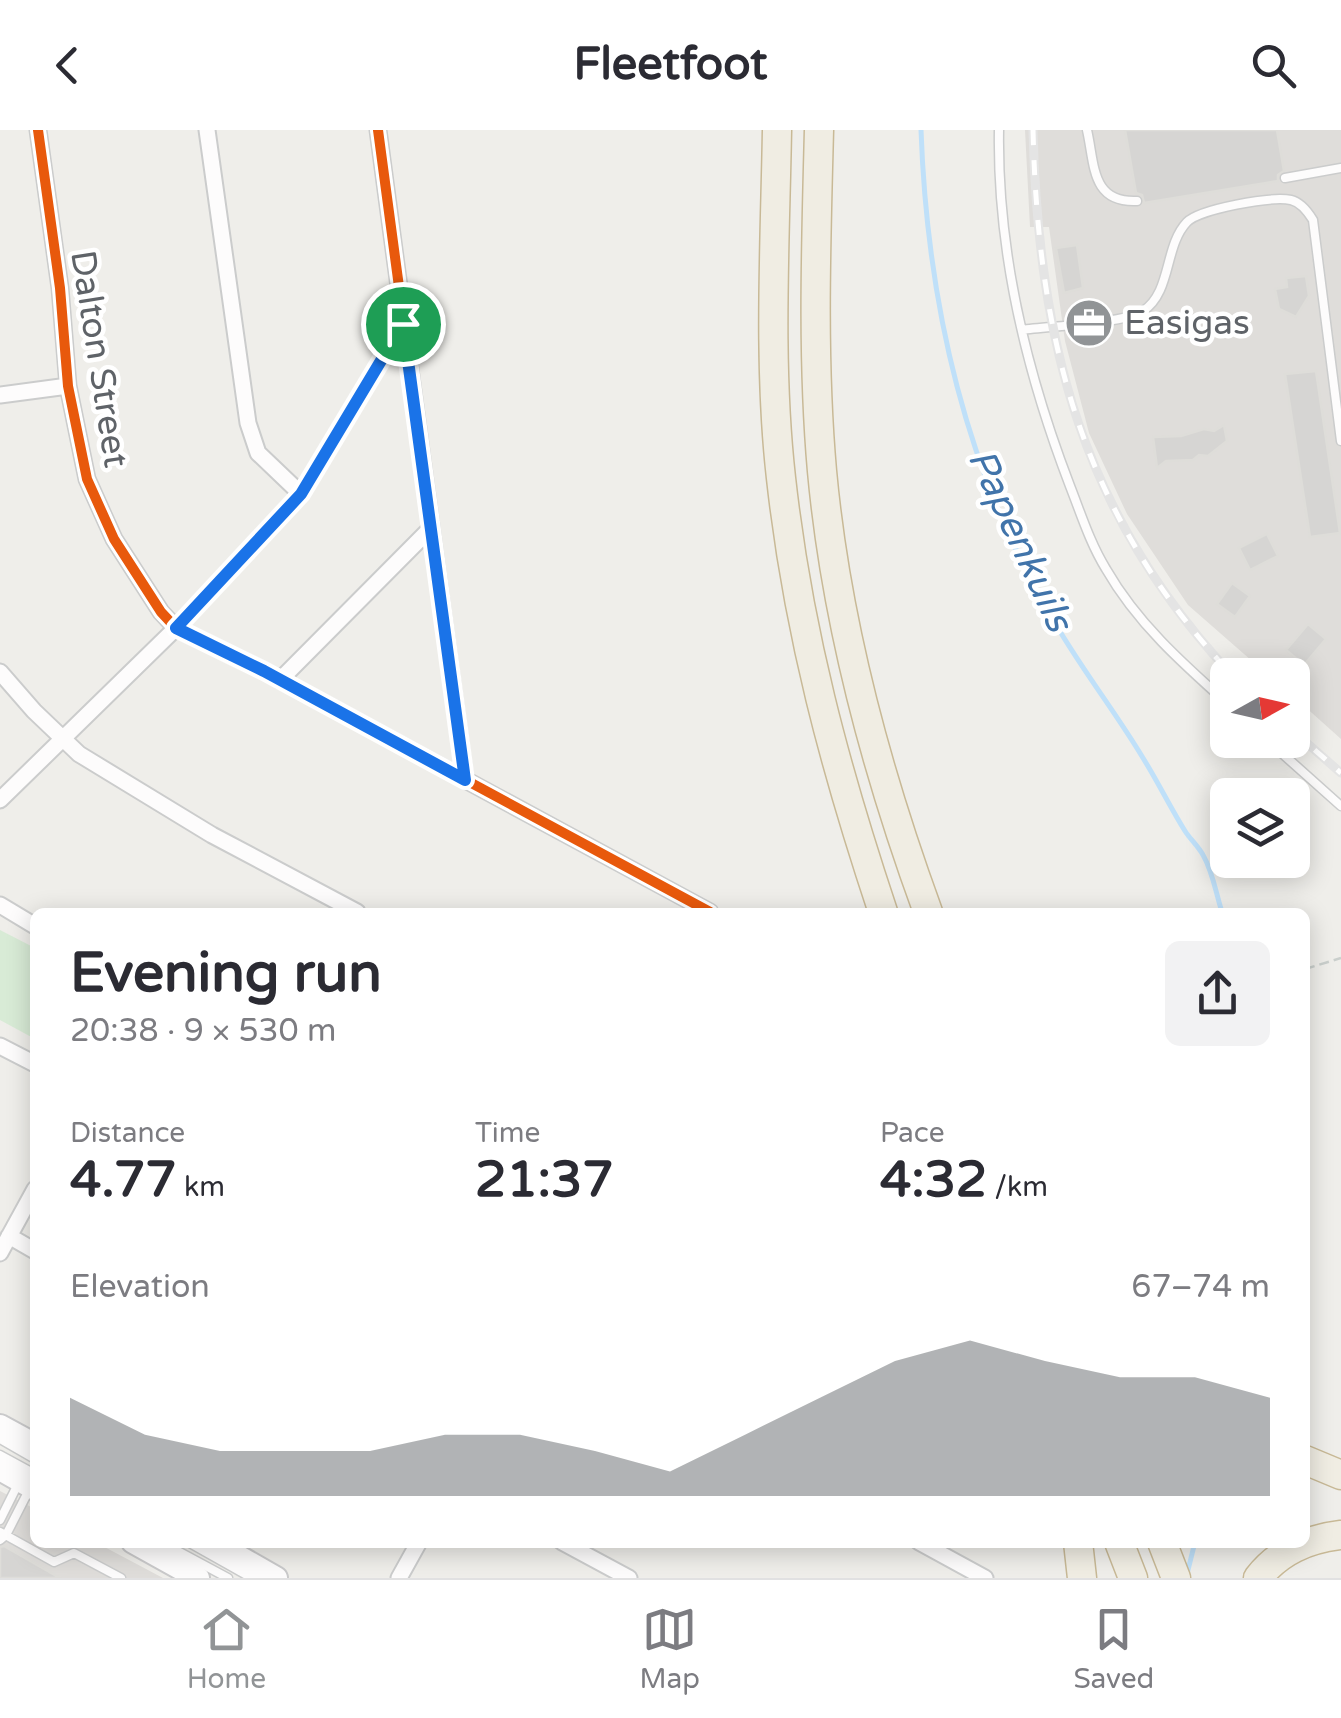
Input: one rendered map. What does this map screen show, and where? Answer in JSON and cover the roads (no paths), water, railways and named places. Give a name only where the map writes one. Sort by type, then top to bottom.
[{"type":"highway","points":[[776,130],[776,392],[780,475],[794,584],[831,751],[882,908]]},
{"type":"highway","points":[[819,130],[816,320],[819,425],[828,529],[860,696],[924,901]]},
{"type":"highway","points":[[1310,1462],[1341,1475]]},
{"type":"highway","points":[[1310,1543],[1341,1534]]},
{"type":"highway","points":[[1079,1548],[1082,1578]]},
{"type":"highway","points":[[1121,1548],[1133,1578]]},
{"type":"highway","points":[[1164,1548],[1176,1578]]},
{"type":"highway","points":[[1258,1578],[1272,1561],[1292,1548]]},
{"type":"main road","points":[[0,1426],[30,1442]]},
{"type":"main road","points":[[144,1548],[198,1578]]},
{"type":"main road","points":[[224,1548],[276,1578]]},
{"type":"street","name":"Dalton Street","points":[[38,130],[60,288],[68,386],[80,451],[98,506],[139,580],[176,628],[703,908]]},
{"type":"street","points":[[207,130],[248,423],[258,454],[301,494]]},
{"type":"street","points":[[378,130],[465,780]]},
{"type":"street","points":[[0,800],[176,628],[301,494],[403,324]]},
{"type":"street","points":[[0,394],[68,386]]},
{"type":"street","points":[[280,680],[431,528]]},
{"type":"street","points":[[0,672],[62,740],[97,766],[212,835],[350,908]]},
{"type":"street","points":[[0,905],[30,923]]},
{"type":"street","points":[[0,1046],[30,1061]]},
{"type":"street","points":[[0,1253],[30,1198]]},
{"type":"street","points":[[9,1236],[30,1248]]},
{"type":"street","points":[[400,1578],[416,1548]]},
{"type":"street","points":[[573,1548],[629,1578]]},
{"type":"street","points":[[930,1548],[984,1578]]},
{"type":"lane","points":[[999,130],[1004,220],[1022,330],[1058,454],[1089,536],[1133,610],[1168,650],[1210,688]]},
{"type":"lane","points":[[1087,130],[1104,193],[1120,202],[1137,202]]},
{"type":"lane","points":[[1285,178],[1341,168]]},
{"type":"lane","points":[[1022,330],[1142,312],[1158,293],[1177,236],[1188,220],[1234,204],[1292,200],[1313,220],[1341,441]]},
{"type":"lane","points":[[1287,758],[1341,806]]},
{"type":"lane","points":[[0,1440],[30,1455]]},
{"type":"lane","points":[[0,1455],[24,1480]]},
{"type":"lane","points":[[0,1520],[24,1480]]},
{"type":"lane","points":[[24,1480],[2,1536],[54,1562],[74,1553],[121,1578]]},
{"type":"lane","points":[[173,1548],[228,1578]]},
{"type":"lane","points":[[199,1548],[252,1578]]},
{"type":"waterway","name":"Papenkuils","points":[[921,130],[931,256],[941,317],[972,438],[993,497],[1018,555],[1059,630],[1203,855],[1221,908]]},
{"type":"waterway","name":"Papenkuils","points":[[1187,1574],[1194,1548]]},
{"type":"railway","points":[[1033,130],[1045,283],[1078,423],[1105,489],[1139,553],[1181,615],[1218,658]]},
{"type":"railway","points":[[1310,746],[1341,773]]},
{"type":"place","name":"Easigas","points":[[1089,323]]}]
